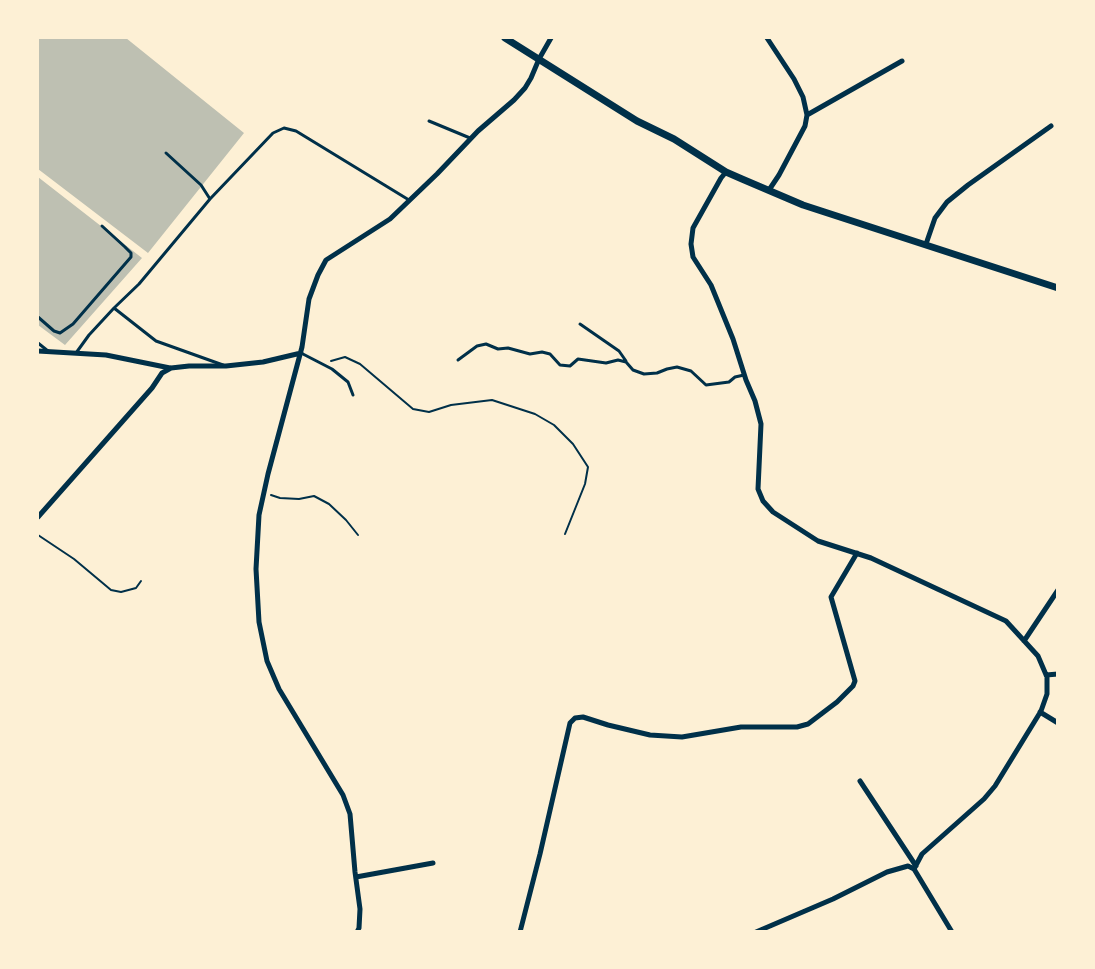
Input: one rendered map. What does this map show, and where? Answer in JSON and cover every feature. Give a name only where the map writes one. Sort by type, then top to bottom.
[{"type":"street","points":[[505,38],[637,121],[674,139],[726,172],[803,206],[1058,288]]},
{"type":"street","points":[[357,932],[360,928],[360,909],[350,814],[343,795],[280,689],[267,662],[259,622],[256,569],[259,515],[301,353],[309,299],[326,260],[390,219],[471,138],[514,100],[531,78],[538,59],[551,38]]},
{"type":"street","points":[[767,38],[794,78],[803,97],[807,115],[805,126],[769,190]]},
{"type":"street","points":[[807,115],[902,61]]},
{"type":"street","points":[[926,244],[935,218],[948,202],[968,185],[1051,126]]},
{"type":"street","points":[[726,172],[692,228],[691,244],[693,257],[711,285],[755,401],[761,424],[758,489],[763,501],[773,512],[818,541],[871,558],[1006,621],[1038,656],[1046,675],[1047,694],[1040,712],[995,786],[984,799],[922,854],[915,867]]},
{"type":"street","points":[[38,351],[106,355],[171,368],[226,366],[263,362],[301,353]]},
{"type":"street","points":[[38,517],[152,388],[162,373],[171,368]]},
{"type":"street","points":[[520,932],[570,723],[575,718],[582,717],[619,728],[650,735],[670,737],[682,737],[744,727],[796,727],[808,724],[837,702],[853,686],[855,681],[832,597],[857,553]]},
{"type":"street","points":[[1024,641],[1058,590]]},
{"type":"street","points":[[1046,675],[1058,674]]},
{"type":"street","points":[[1040,712],[1058,723]]},
{"type":"street","points":[[860,781],[915,867],[952,932]]},
{"type":"street","points":[[356,877],[433,863]]},
{"type":"street","points":[[756,932],[833,899],[887,872],[908,866],[915,867]]},
{"type":"lane","points":[[429,121],[471,138]]},
{"type":"lane","points":[[76,353],[89,335],[139,284],[210,199],[273,133],[284,128],[296,131],[410,201]]},
{"type":"lane","points":[[166,153],[201,185],[210,199]]},
{"type":"lane","points":[[38,317],[60,333],[73,324],[131,257],[131,254],[125,247],[102,226]]},
{"type":"lane","points":[[114,308],[156,341],[226,366]]},
{"type":"lane","points":[[580,324],[619,351],[633,370],[644,374],[657,374],[676,367],[691,372],[706,385],[729,382],[734,377],[744,375]]},
{"type":"lane","points":[[38,343],[49,351]]},
{"type":"lane","points":[[458,360],[477,346],[486,344],[498,349],[508,348],[530,354],[542,352],[550,354],[560,365],[570,366],[578,359],[606,363],[618,360],[626,362]]},
{"type":"lane","points":[[301,353],[322,364],[348,382],[353,395]]},
{"type":"path","points":[[322,364],[345,357],[360,364],[412,409],[429,412],[451,405],[492,400],[535,414],[554,425],[573,444],[588,467],[585,484],[565,534]]},
{"type":"path","points":[[264,492],[280,498],[299,499],[314,496],[328,504],[346,520],[358,535]]},
{"type":"path","points":[[38,535],[74,560],[111,590],[121,592],[136,588],[141,581]]},
{"type":"building","points":[[38,38],[126,38],[244,133],[148,253],[38,169]]},
{"type":"building","points":[[38,177],[142,258],[65,345],[38,325]]}]
